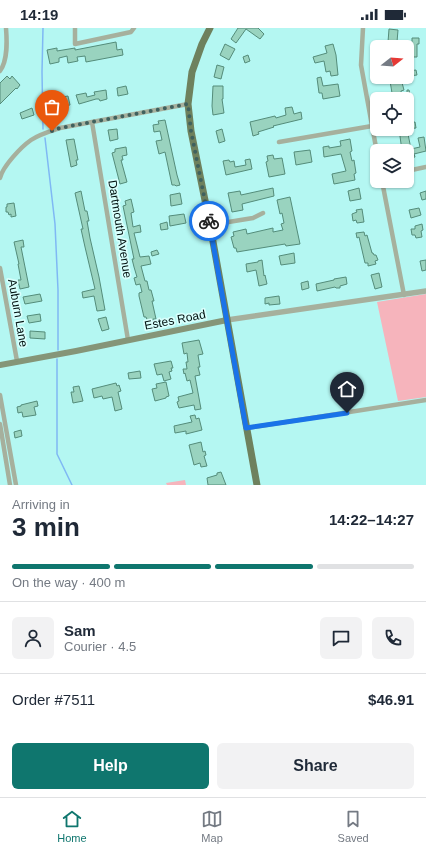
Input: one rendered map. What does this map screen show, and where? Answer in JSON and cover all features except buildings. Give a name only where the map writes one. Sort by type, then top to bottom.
[{"type":"main road","points":[[210,28],[197,56],[192,72],[188,104],[191,131],[210,225],[257,485]]},
{"type":"main road","name":"Estes Road","points":[[0,365],[227,320]]},
{"type":"street","points":[[0,71],[3,67],[7,41],[6,28]]},
{"type":"street","points":[[75,28],[75,44],[131,32],[134,28]]},
{"type":"street","points":[[363,28],[361,65],[370,115]]},
{"type":"street","points":[[0,178],[10,161],[32,140],[60,128],[188,104]]},
{"type":"street","name":"Dartmouth Avenue","points":[[92,122],[128,340]]},
{"type":"street","points":[[279,142],[370,126]]},
{"type":"street","points":[[414,170],[426,167]]},
{"type":"street","points":[[383,188],[404,295]]},
{"type":"street","points":[[210,225],[253,218],[263,213]]},
{"type":"street","name":"Auburn Lane","points":[[0,268],[17,361]]},
{"type":"street","name":"Estes Road","points":[[227,320],[426,291]]},
{"type":"street","points":[[0,395],[2,419],[10,449],[16,485]]},
{"type":"street","points":[[246,428],[426,400]]},
{"type":"street","points":[[0,424],[10,485]]},
{"type":"street","points":[[4,450],[10,449]]},
{"type":"street","points":[[9,478],[15,477]]},
{"type":"shaded area","points":[[426,294],[426,397],[398,401],[377,302]]},
{"type":"shaded area","points":[[185,480],[186,485],[167,485],[166,483]]},
{"type":"waterway","points":[[43,28],[43,129]]},
{"type":"waterway","points":[[45,138],[55,224],[58,290],[58,350]]},
{"type":"waterway","points":[[57,359],[57,454],[72,485]]},
{"type":"way so far","points":[[52,131],[60,128],[188,104],[191,131],[209,221]]},
{"type":"route","points":[[209,221],[246,428],[347,413]]}]
